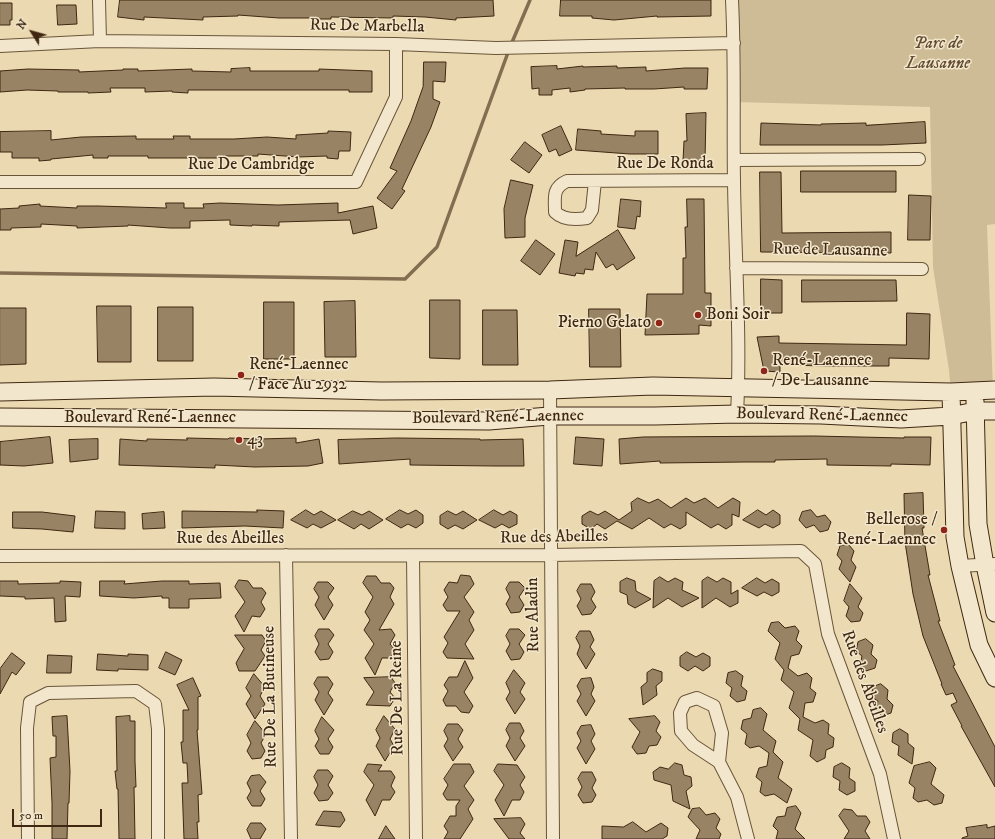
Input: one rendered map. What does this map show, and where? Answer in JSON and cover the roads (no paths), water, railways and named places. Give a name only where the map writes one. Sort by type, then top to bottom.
[{"type":"street","points":[[99,0],[100,41]]},
{"type":"street","points":[[732,0],[734,43],[734,180],[739,387],[737,414]]},
{"type":"street","name":"Rue De Marbella","points":[[0,46],[100,41],[396,44],[496,48],[734,43]]},
{"type":"street","name":"Rue De Cambridge","points":[[0,182],[356,182],[396,97],[396,44]]},
{"type":"street","points":[[734,160],[919,159]]},
{"type":"street","name":"Rue De Ronda","points":[[595,181],[734,180]]},
{"type":"street","name":"Rue de Lausanne","points":[[736,268],[922,269]]},
{"type":"street","name":"Boulevard René-Laennec","points":[[0,392],[214,387],[381,391],[550,390],[653,386],[951,392],[995,390]]},
{"type":"street","name":"Rue Aladin","points":[[550,390],[553,839]]},
{"type":"street","points":[[975,391],[978,524],[990,565],[995,614]]},
{"type":"street","points":[[951,392],[955,537],[960,566],[979,645],[995,678]]},
{"type":"street","name":"Boulevard René-Laennec","points":[[0,417],[489,421],[549,416],[737,414],[821,415],[901,419],[951,416],[975,411],[995,411]]},
{"type":"street","name":"Rue des Abeilles","points":[[0,556],[550,555],[801,550],[815,564],[828,634],[880,774],[894,839]]},
{"type":"street","name":"Rue De La Butineuse","points":[[286,555],[291,839]]},
{"type":"street","name":"Rue De La Reine","points":[[413,556],[416,839]]},
{"type":"street","points":[[960,566],[990,565]]},
{"type":"street","points":[[28,839],[27,728],[30,702],[48,693],[136,691],[155,704],[158,729],[158,839]]},
{"type":"street","points":[[719,762],[722,733],[714,706],[697,698],[685,702],[680,713],[681,731],[693,745],[719,762],[737,797],[748,839]]},
{"type":"waterway","points":[[0,273],[405,279],[437,247],[510,47],[530,0]]},
{"type":"place","name":"Boni Soir","points":[[698,315]]},
{"type":"place","name":"Pierno Gelato","points":[[659,323]]},
{"type":"place","name":"René-Laennec / De Lausanne","points":[[764,371]]},
{"type":"place","name":"René-Laennec / Face Au 2932","points":[[241,375]]},
{"type":"place","name":"43","points":[[239,440]]},
{"type":"place","name":"Bellerose / René-Laennec","points":[[944,530]]},
{"type":"park label","name":"Parc de Lausanne","points":[[938,54]]}]
